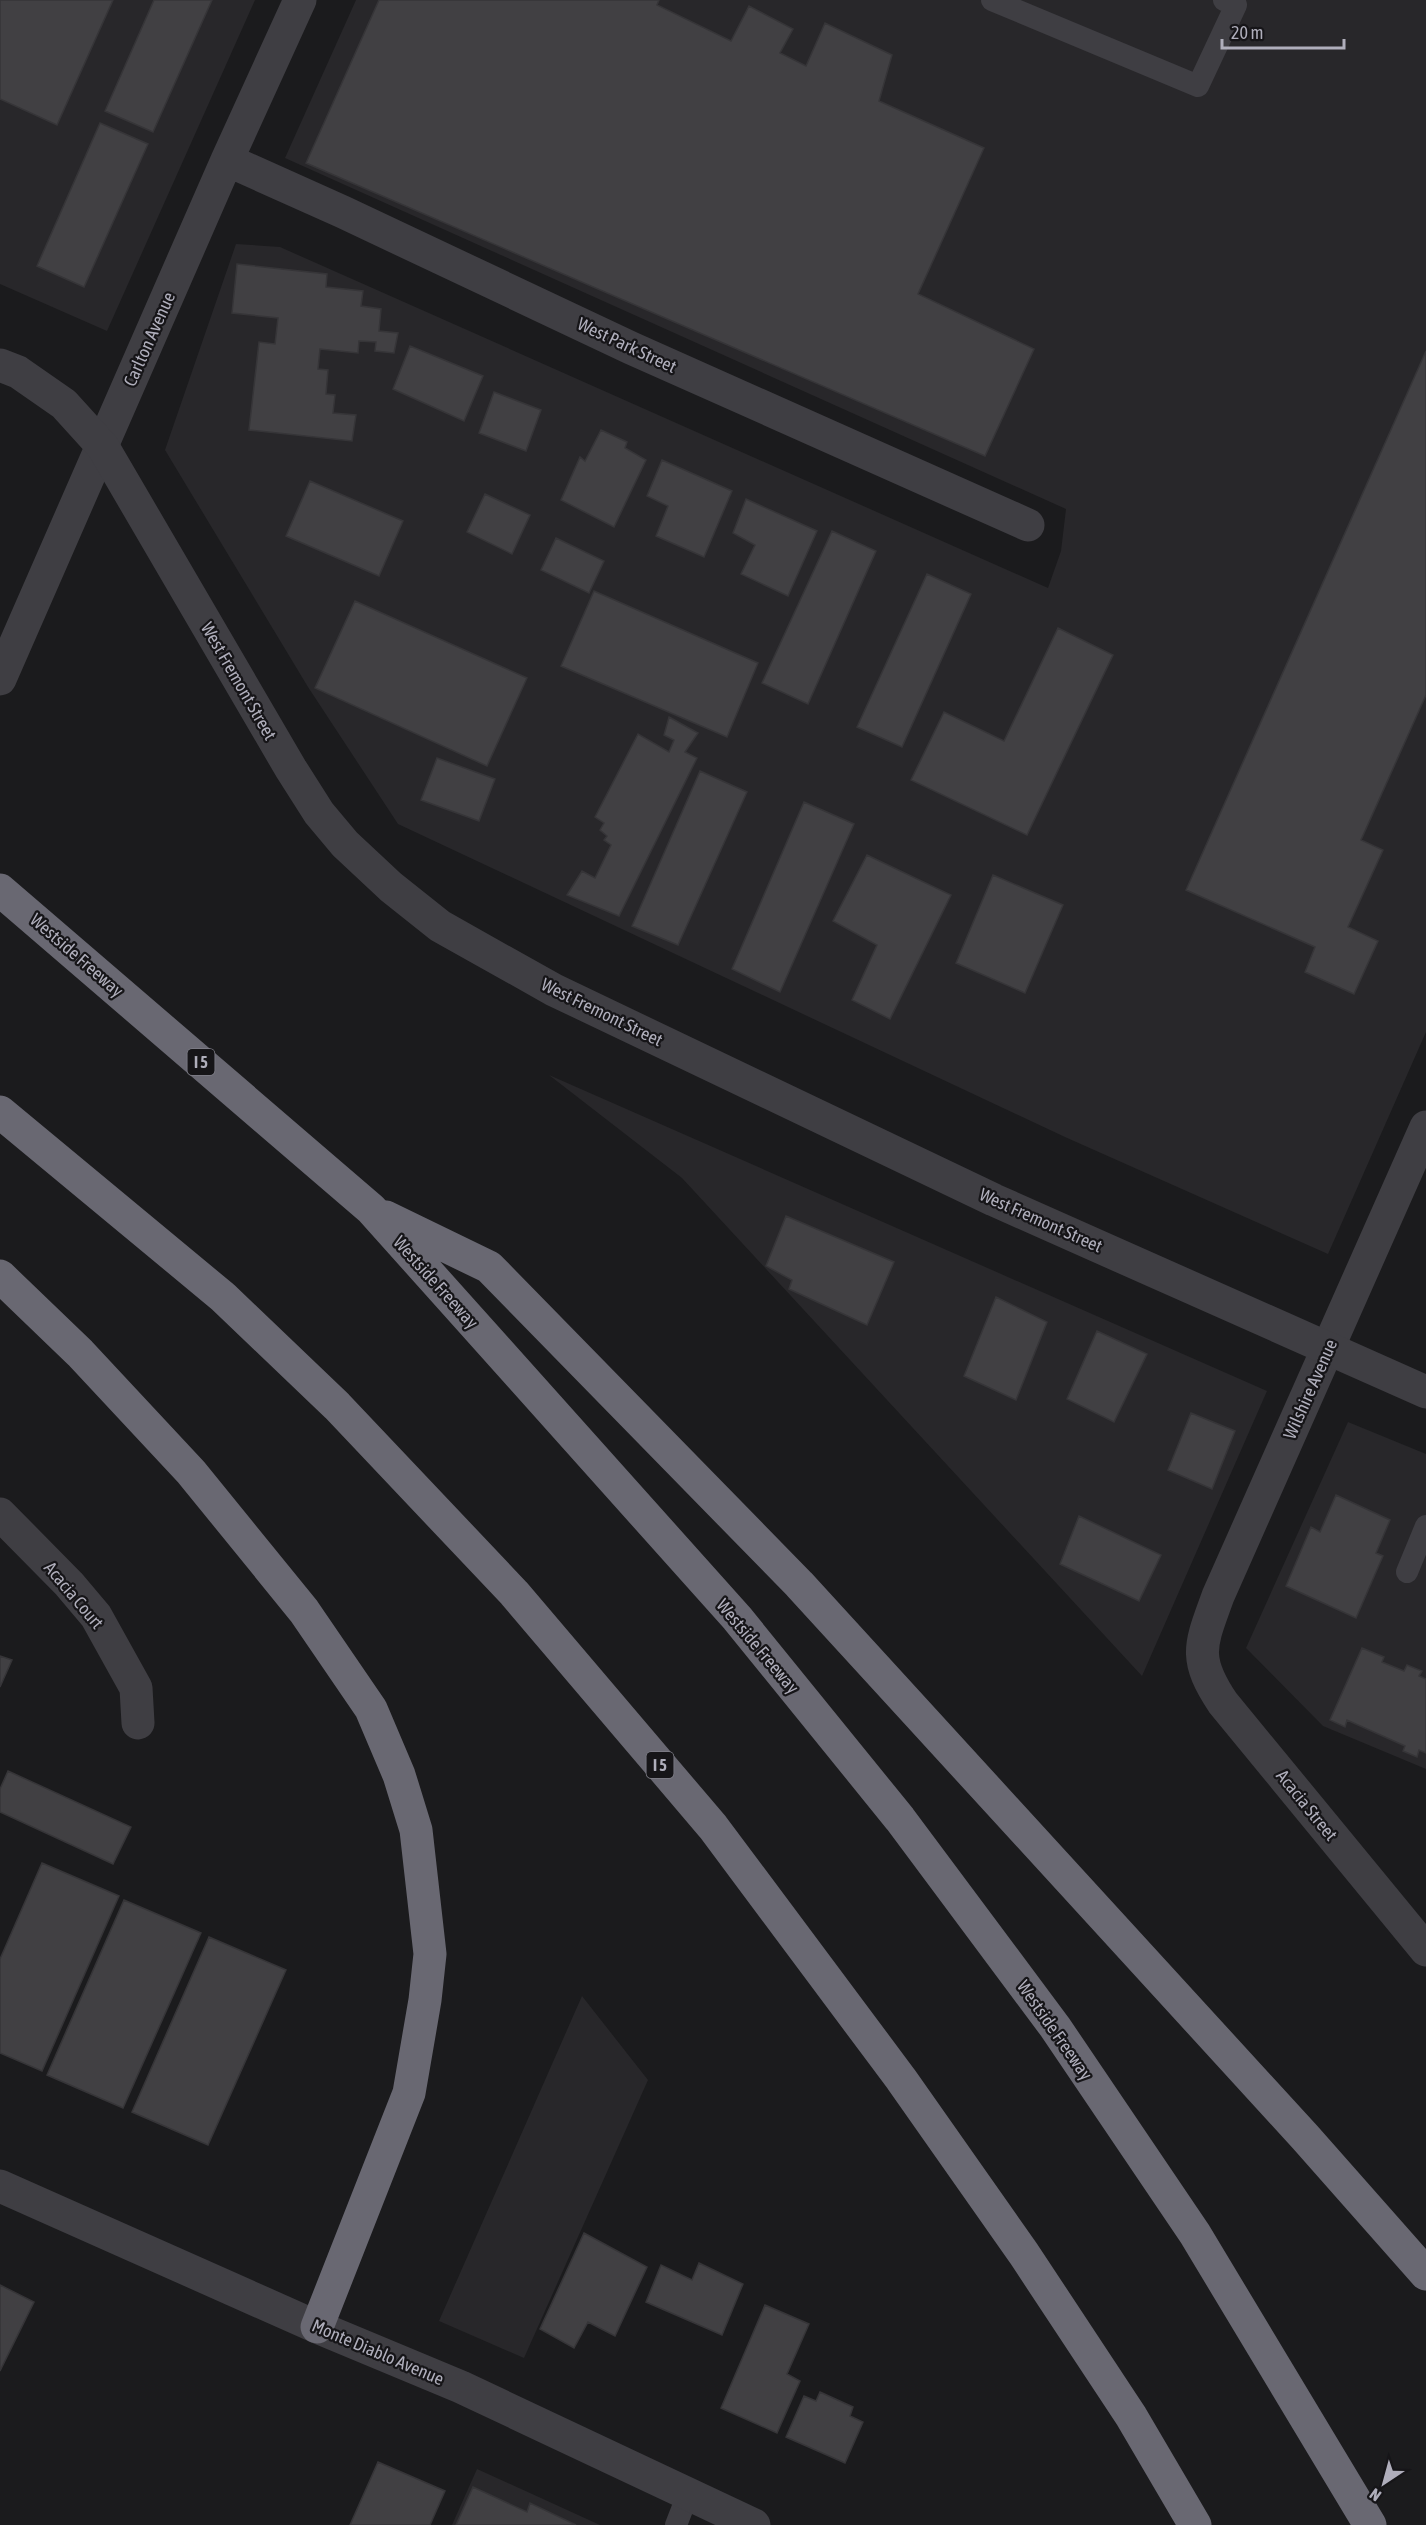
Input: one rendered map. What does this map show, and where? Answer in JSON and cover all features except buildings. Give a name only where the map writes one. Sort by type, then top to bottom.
[{"type":"highway","name":"Westside Freeway","points":[[0,890],[371,1209],[737,1618],[900,1819],[1055,2027],[1195,2234],[1370,2525]]},
{"type":"highway","name":"I 5","points":[[0,1112],[223,1297],[337,1406],[514,1593],[713,1827],[901,2079],[1024,2254],[1131,2416],[1196,2525]]},
{"type":"highway","points":[[371,1209],[489,1268],[799,1584],[1297,2128],[1426,2274]]},
{"type":"highway","points":[[0,1276],[80,1353],[191,1472],[304,1611],[371,1709],[399,1775],[416,1830],[430,1954],[426,2000],[409,2093],[317,2327]]},
{"type":"street","name":"Carlton Avenue","points":[[0,679],[227,160],[300,0]]},
{"type":"street","name":"West Park Street","points":[[227,160],[344,212],[631,348],[1029,525]]},
{"type":"street","name":"West Fremont Street","points":[[0,364],[18,372],[64,404],[103,447],[291,770],[319,813],[345,844],[391,887],[440,927],[554,990],[983,1195],[1426,1392]]},
{"type":"street","name":"Wilshire Avenue","points":[[1202,1653],[1202,1640],[1218,1596],[1426,1127]]},
{"type":"street","name":"Acacia Court","points":[[0,1514],[69,1584],[96,1616],[136,1688],[138,1722]]},
{"type":"street","name":"Acacia Street","points":[[1202,1653],[1208,1680],[1223,1703],[1426,1950]]},
{"type":"street","name":"Monte Diablo Avenue","points":[[0,2186],[317,2327],[461,2387],[754,2525]]},
{"type":"lane","points":[[992,0],[1198,86],[1236,5],[1224,0]]},
{"type":"lane","points":[[1407,1572],[1426,1526]]},
{"type":"lane","points":[[676,2525],[688,2494]]},
{"type":"shaded area","points":[[0,0],[255,0],[107,331],[0,284]]},
{"type":"shaded area","points":[[356,0],[1426,0],[1426,1032],[1328,1254],[1065,1137],[398,824],[308,687],[165,450],[236,244],[280,247],[1048,588],[1061,551],[1066,509],[285,158]]},
{"type":"shaded area","points":[[549,1075],[1267,1391],[1142,1676],[682,1178]]},
{"type":"shaded area","points":[[1348,1422],[1426,1454],[1426,1769],[1323,1726],[1246,1648]]},
{"type":"shaded area","points":[[582,1996],[648,2080],[524,2358],[439,2321]]},
{"type":"shaded area","points":[[477,2469],[600,2525],[452,2525]]}]
